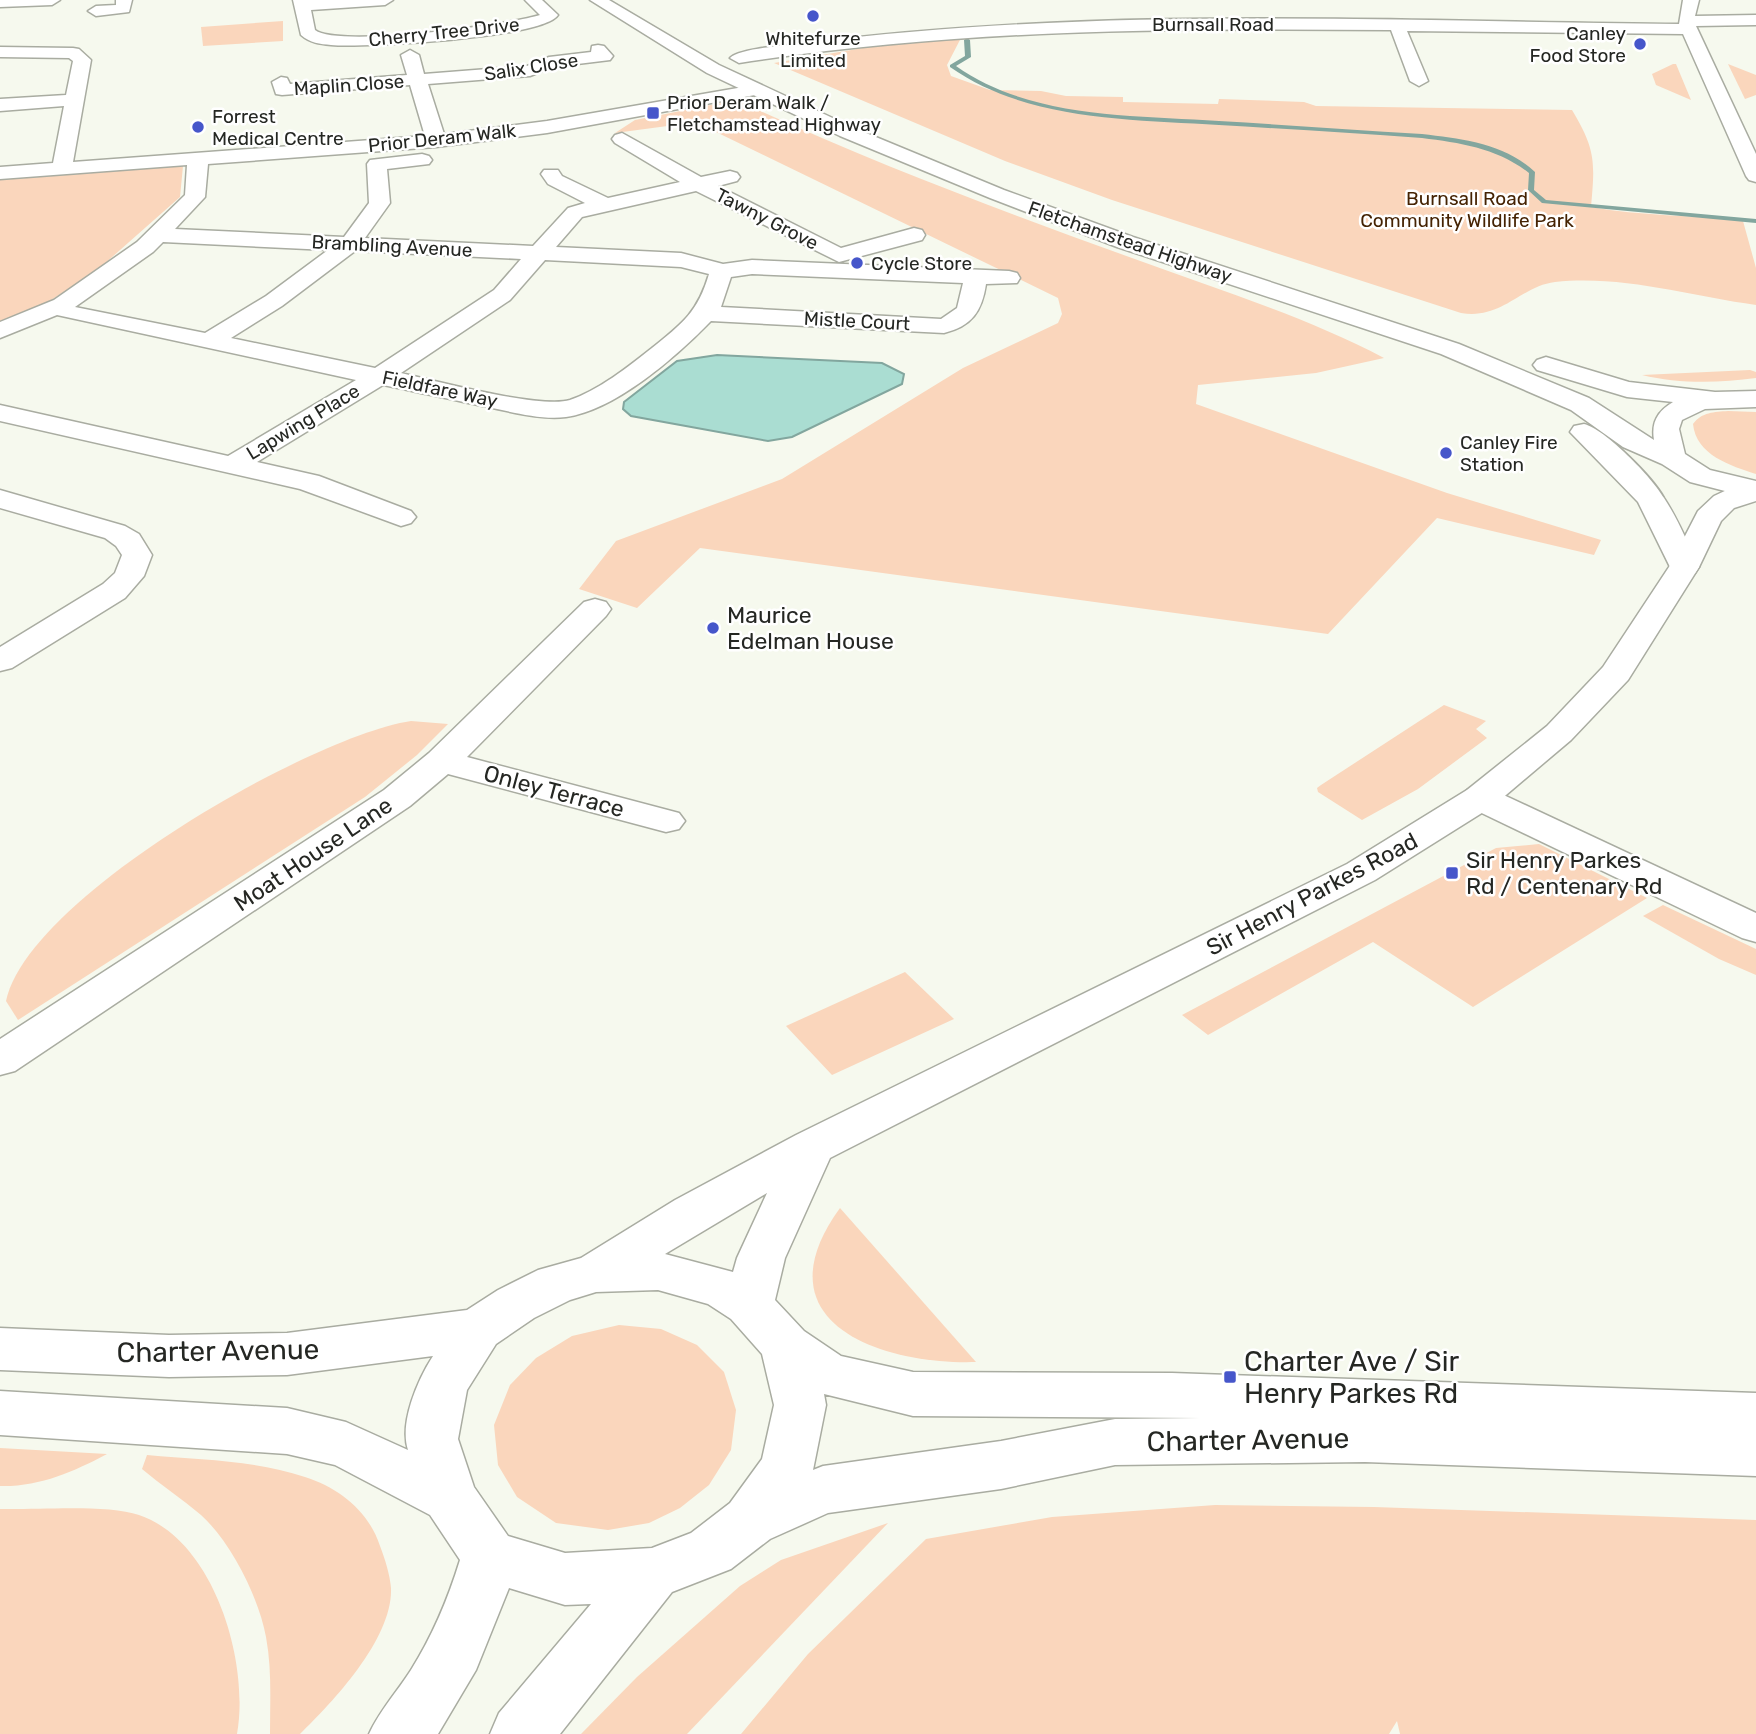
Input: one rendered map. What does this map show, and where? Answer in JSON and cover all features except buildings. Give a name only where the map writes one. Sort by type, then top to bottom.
[{"type":"main road","points":[[0,2],[52,0]]},
{"type":"main road","points":[[301,3],[385,0]]},
{"type":"main road","name":"Cherry Tree Drive","points":[[301,3],[307,32],[314,38],[342,41],[407,39],[518,25],[549,17],[533,0]]},
{"type":"main road","name":"Fletchamstead Highway","points":[[598,0],[677,49],[755,90],[847,132],[997,194],[1125,242],[1450,349],[1528,380],[1592,410],[1633,441],[1717,482],[1756,491]]},
{"type":"main road","points":[[1691,0],[1687,25],[1756,176]]},
{"type":"main road","points":[[96,10],[127,6]]},
{"type":"main road","name":"Burnsall Road","points":[[733,55],[973,31],[1179,17],[1397,26],[1687,25],[1756,20]]},
{"type":"main road","points":[[666,19],[703,39]]},
{"type":"main road","points":[[1397,26],[1419,81]]},
{"type":"main road","points":[[407,39],[416,79],[436,141]]},
{"type":"main road","points":[[0,52],[57,52],[79,55],[82,60],[72,100],[62,168]]},
{"type":"main road","name":"Fletchamstead Highway","points":[[733,55],[817,96],[969,163],[1185,245],[1597,382],[1644,392],[1739,397]]},
{"type":"main road","name":"Salix Close","points":[[416,79],[530,71],[549,62],[605,56]]},
{"type":"main road","name":"Maplin Close","points":[[282,90],[416,79]]},
{"type":"main road","name":"Prior Deram Walk","points":[[0,173],[436,141],[547,127],[755,90]]},
{"type":"main road","points":[[0,105],[72,100]]},
{"type":"main road","name":"Tawny Grove","points":[[622,139],[696,183],[839,255]]},
{"type":"main road","points":[[208,342],[274,301],[350,244],[380,203],[377,164],[559,146]]},
{"type":"main road","points":[[0,331],[62,305],[105,277],[158,235],[195,197],[198,158]]},
{"type":"main road","points":[[625,162],[655,159]]},
{"type":"main road","points":[[551,174],[555,180],[603,204]]},
{"type":"main road","name":"Tawny Grove","points":[[539,254],[575,212],[730,177]]},
{"type":"main road","name":"Brambling Avenue","points":[[158,235],[681,260],[701,263],[720,271]]},
{"type":"main road","name":"Tawny Grove","points":[[790,269],[914,235]]},
{"type":"main road","name":"Lapwing Place","points":[[234,464],[380,376],[502,295],[539,254]]},
{"type":"main road","points":[[720,271],[752,267],[1009,278]]},
{"type":"main road","name":"Fieldfare Way","points":[[62,305],[67,312],[107,322],[536,409],[575,407],[599,396],[685,335],[712,303],[720,271]]},
{"type":"main road","name":"Mistle Court","points":[[704,313],[944,326],[962,319],[969,312],[976,277]]},
{"type":"main road","points":[[1331,309],[1503,382],[1574,424],[1609,453],[1651,499],[1684,567]]},
{"type":"main road","points":[[1739,397],[1681,409],[1667,422],[1678,463],[1700,491],[1708,517],[1724,502],[1756,491]]},
{"type":"main road","name":"Lapwing Place","points":[[0,413],[309,482],[401,517]]},
{"type":"main road","points":[[0,499],[115,532],[128,540],[136,555],[129,576],[114,591],[0,661]]},
{"type":"main road","name":"Sir Henry Parkes Road","points":[[596,1273],[692,1213],[812,1147],[1350,878],[1423,836],[1480,798],[1525,762],[1592,700],[1624,661],[1684,567],[1708,517]]},
{"type":"main road","name":"Moat House Lane","points":[[0,1060],[387,805],[442,761],[594,609]]},
{"type":"main road","name":"Onley Terrace","points":[[442,761],[666,821]]},
{"type":"main road","points":[[1480,798],[1756,929]]},
{"type":"main road","points":[[749,1305],[761,1258],[812,1147]]},
{"type":"main road","points":[[658,1271],[723,1288],[749,1305],[786,1346],[800,1405],[787,1467],[750,1521],[711,1551],[652,1574],[565,1579],[489,1556],[450,1498],[431,1439],[442,1386],[478,1329],[556,1284],[596,1273],[658,1271]]},
{"type":"main road","name":"Charter Avenue","points":[[0,1349],[169,1356],[287,1354],[478,1329]]},
{"type":"main road","name":"Charter Avenue","points":[[786,1346],[828,1374],[913,1394],[1172,1395],[1756,1415]]},
{"type":"main road","points":[[0,1413],[287,1431],[346,1445],[450,1498]]},
{"type":"main road","name":"Charter Avenue","points":[[750,1521],[823,1490],[1001,1465],[1115,1442],[1365,1439],[1756,1453]]},
{"type":"main road","points":[[400,1734],[453,1657],[476,1606],[489,1556]]},
{"type":"main road","points":[[521,1734],[652,1574]]},
{"type":"green space","points":[[283,21],[283,41],[203,46],[201,27]]},
{"type":"green space","name":"Burnsall Road Community Wildlife Park","points":[[962,36],[947,65],[951,76],[990,90],[1123,97],[1123,102],[1218,104],[1219,99],[1304,102],[1316,106],[1572,110],[1590,146],[1593,167],[1591,207],[1743,221],[1756,268],[1756,305],[1631,284],[1581,281],[1543,285],[1488,312],[1461,313],[1112,200],[1005,161],[774,63],[875,46]]},
{"type":"green space","points":[[1676,64],[1691,100],[1656,85],[1652,74]]},
{"type":"green space","points":[[1728,64],[1756,75],[1756,95],[1745,99]]},
{"type":"green space","points":[[736,100],[932,184],[1291,316],[1384,358],[1316,373],[1198,385],[1196,404],[1447,493],[1601,540],[1594,555],[1437,518],[1328,634],[700,548],[637,608],[579,589],[616,541],[782,479],[963,368],[1058,323],[1062,314],[1058,298],[716,132],[690,123],[615,133],[635,120]]},
{"type":"green space","points":[[183,166],[180,197],[94,273],[51,300],[42,313],[0,333],[0,180]]},
{"type":"green space","points":[[1750,370],[1756,372],[1756,378],[1699,382],[1642,375]]},
{"type":"green space","points":[[1728,411],[1756,412],[1756,474],[1716,458],[1701,444],[1696,435],[1693,424],[1700,417]]},
{"type":"green space","points":[[1444,705],[1486,721],[1476,729],[1487,738],[1418,789],[1362,820],[1318,792],[1317,788],[1321,785]]},
{"type":"green space","points":[[411,721],[448,724],[417,755],[365,797],[18,1020],[6,1001],[25,960],[64,916],[117,871],[179,828],[244,789],[308,757],[366,733]]},
{"type":"green space","points":[[1539,844],[1647,898],[1473,1007],[1373,942],[1208,1035],[1182,1015],[1496,848]]},
{"type":"green space","points":[[1663,905],[1756,949],[1756,975],[1719,959],[1643,916]]},
{"type":"green space","points":[[905,972],[954,1019],[832,1075],[786,1026]]},
{"type":"green space","points":[[840,1208],[976,1362],[939,1361],[903,1355],[869,1345],[841,1329],[821,1308],[813,1281],[818,1247]]},
{"type":"green space","points":[[619,1325],[661,1329],[697,1345],[724,1372],[736,1410],[731,1450],[709,1485],[680,1508],[649,1523],[608,1530],[556,1523],[517,1497],[498,1465],[494,1425],[510,1385],[536,1358],[572,1336]]},
{"type":"green space","points":[[0,1448],[107,1454],[42,1481],[0,1486]]},
{"type":"green space","points":[[147,1455],[247,1464],[286,1471],[330,1488],[352,1503],[369,1522],[390,1578],[389,1607],[372,1647],[359,1667],[300,1734],[270,1734],[270,1673],[266,1637],[257,1605],[233,1555],[201,1515],[142,1469]]},
{"type":"green space","points":[[1215,1505],[1374,1507],[1756,1520],[1756,1734],[1400,1734],[1397,1721],[1389,1734],[741,1734],[808,1654],[926,1539],[1052,1517]]},
{"type":"green space","points":[[0,1509],[91,1509],[126,1512],[139,1515],[165,1529],[188,1550],[206,1576],[221,1607],[231,1640],[238,1673],[240,1705],[237,1734],[0,1734]]},
{"type":"green space","points":[[888,1523],[687,1734],[581,1734],[637,1677],[740,1586],[781,1560]]},
{"type":"water","points":[[717,355],[882,363],[904,374],[902,384],[792,437],[768,441],[631,416],[623,409],[624,402],[677,361]]},
{"type":"waterway","points":[[967,40],[968,57],[952,66],[985,86],[1022,100],[1100,115],[1422,136],[1466,142],[1494,149],[1519,162],[1532,172],[1531,190],[1544,202],[1756,221]]},
{"type":"place","name":"Whitefurze Limited","points":[[813,16]]},
{"type":"place","name":"Canley Food Store","points":[[1640,44]]},
{"type":"place","name":"Prior Deram Walk / Fletchamstead Highway","points":[[653,113]]},
{"type":"place","name":"Forrest Medical Centre","points":[[198,127]]},
{"type":"place","name":"Cycle Store","points":[[857,263]]},
{"type":"place","name":"Canley Fire Station","points":[[1446,453]]},
{"type":"place","name":"Maurice Edelman House","points":[[713,628]]},
{"type":"place","name":"Sir Henry Parkes Rd / Centenary Rd","points":[[1452,873]]},
{"type":"place","name":"Charter Ave / Sir Henry Parkes Rd","points":[[1230,1377]]}]
